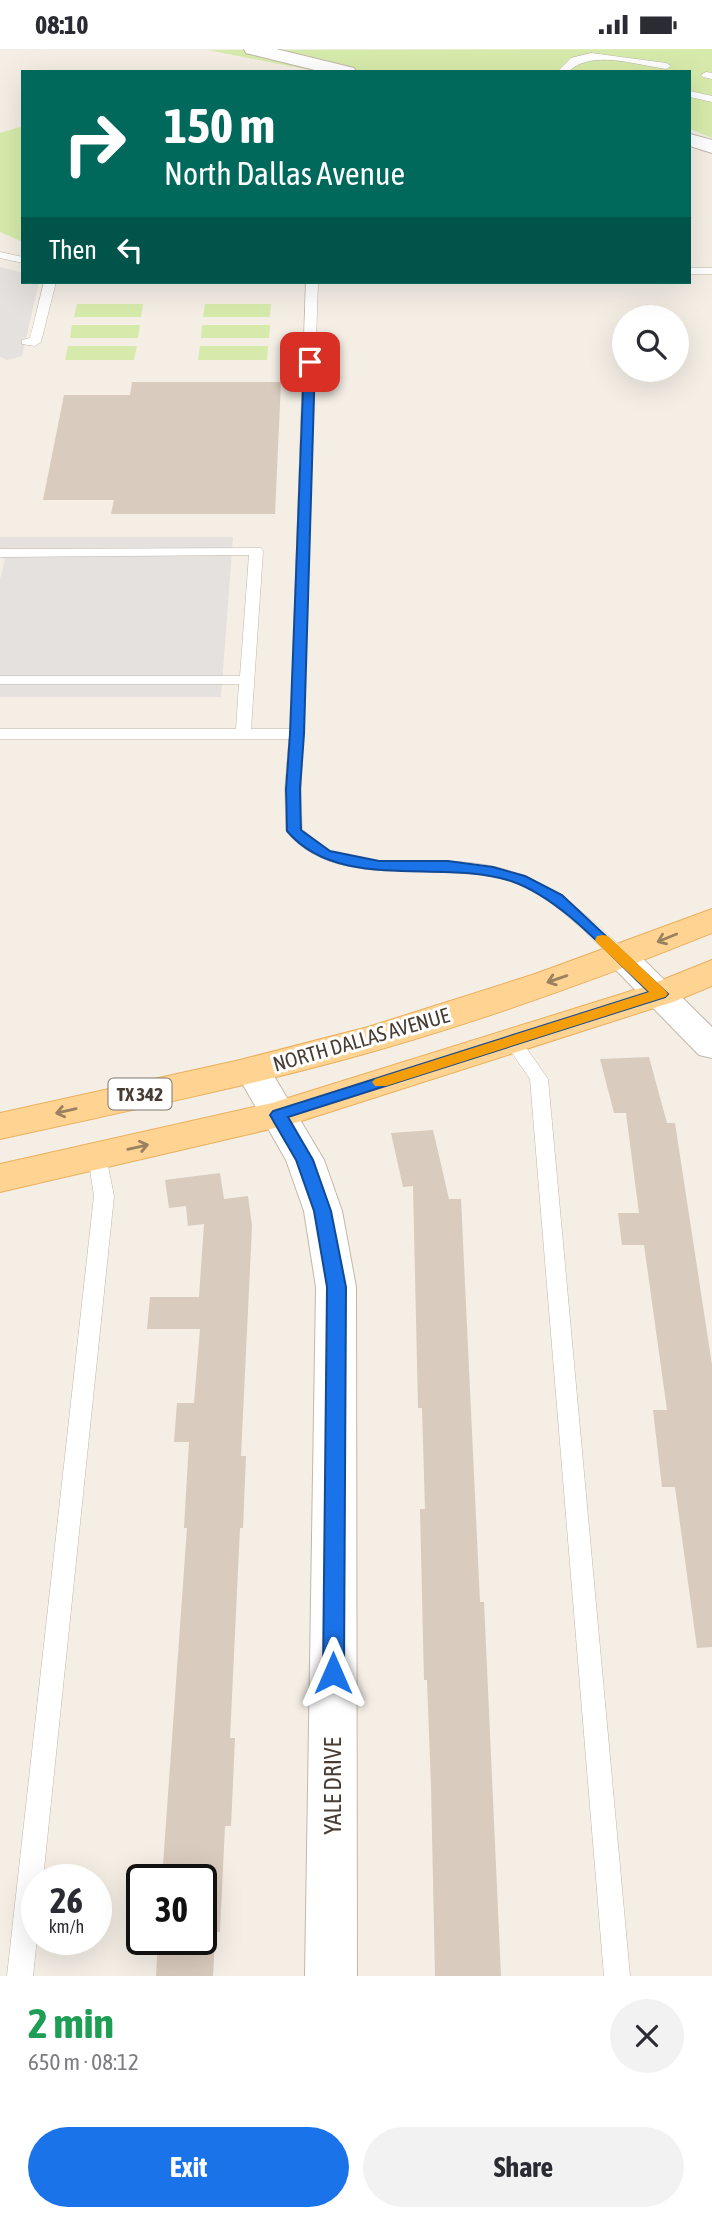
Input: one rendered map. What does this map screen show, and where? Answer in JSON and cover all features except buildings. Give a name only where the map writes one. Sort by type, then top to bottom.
[{"type":"main road","name":"NORTH DALLAS AVENUE","points":[[0,1126],[381,1037],[622,957],[712,920]]},
{"type":"main road","name":"TX 342","points":[[0,1178],[278,1115],[660,994],[712,972]]},
{"type":"street","points":[[253,49],[339,70]]},
{"type":"street","points":[[691,140],[712,147]]},
{"type":"street","points":[[622,957],[712,1047]]},
{"type":"street","name":"YALE DRIVE","points":[[252,1069],[305,1160],[323,1211],[337,1287],[331,1976]]},
{"type":"lane","points":[[565,70],[574,59],[591,56],[666,66]]},
{"type":"lane","points":[[691,94],[712,99]]},
{"type":"lane","points":[[0,254],[21,259]]},
{"type":"lane","points":[[691,271],[712,271]]},
{"type":"lane","points":[[312,284],[293,789],[294,831],[325,855],[379,866],[448,866],[493,871],[519,879],[557,898],[622,957]]},
{"type":"lane","points":[[26,342],[35,342],[37,315],[45,288]]},
{"type":"lane","points":[[0,553],[256,551],[243,734]]},
{"type":"lane","points":[[0,680],[247,680]]},
{"type":"lane","points":[[0,734],[297,734]]},
{"type":"lane","points":[[512,1040],[539,1079],[617,1976]]},
{"type":"lane","points":[[20,1976],[104,1196],[97,1156]]},
{"type":"green space","points":[[712,49],[712,138],[691,129],[691,70],[310,70],[208,50]]},
{"type":"green space","points":[[21,127],[21,241],[0,232],[0,133]]},
{"type":"green space","points":[[77,304],[143,304],[141,317],[74,317]]},
{"type":"green space","points":[[205,304],[271,304],[270,317],[203,317]]},
{"type":"green space","points":[[72,325],[140,325],[138,338],[70,338]]},
{"type":"green space","points":[[202,325],[270,325],[269,338],[201,338]]},
{"type":"green space","points":[[68,346],[137,346],[134,360],[65,360]]},
{"type":"green space","points":[[200,346],[268,346],[267,360],[198,360]]},
{"type":"shaded area","points":[[0,267],[21,272],[21,284],[39,284],[22,356],[7,360],[0,357]]},
{"type":"shaded area","points":[[0,537],[233,537],[221,697],[0,697],[0,579],[5,559],[0,556]]},
{"type":"slow traffic","points":[[380,1082],[660,994],[603,940]]},
{"type":"route","points":[[310,362],[293,789],[294,831],[325,855],[379,866],[448,866],[493,871],[519,879],[557,898],[660,994],[278,1115],[305,1160],[323,1211],[337,1287],[333,1673]]}]
